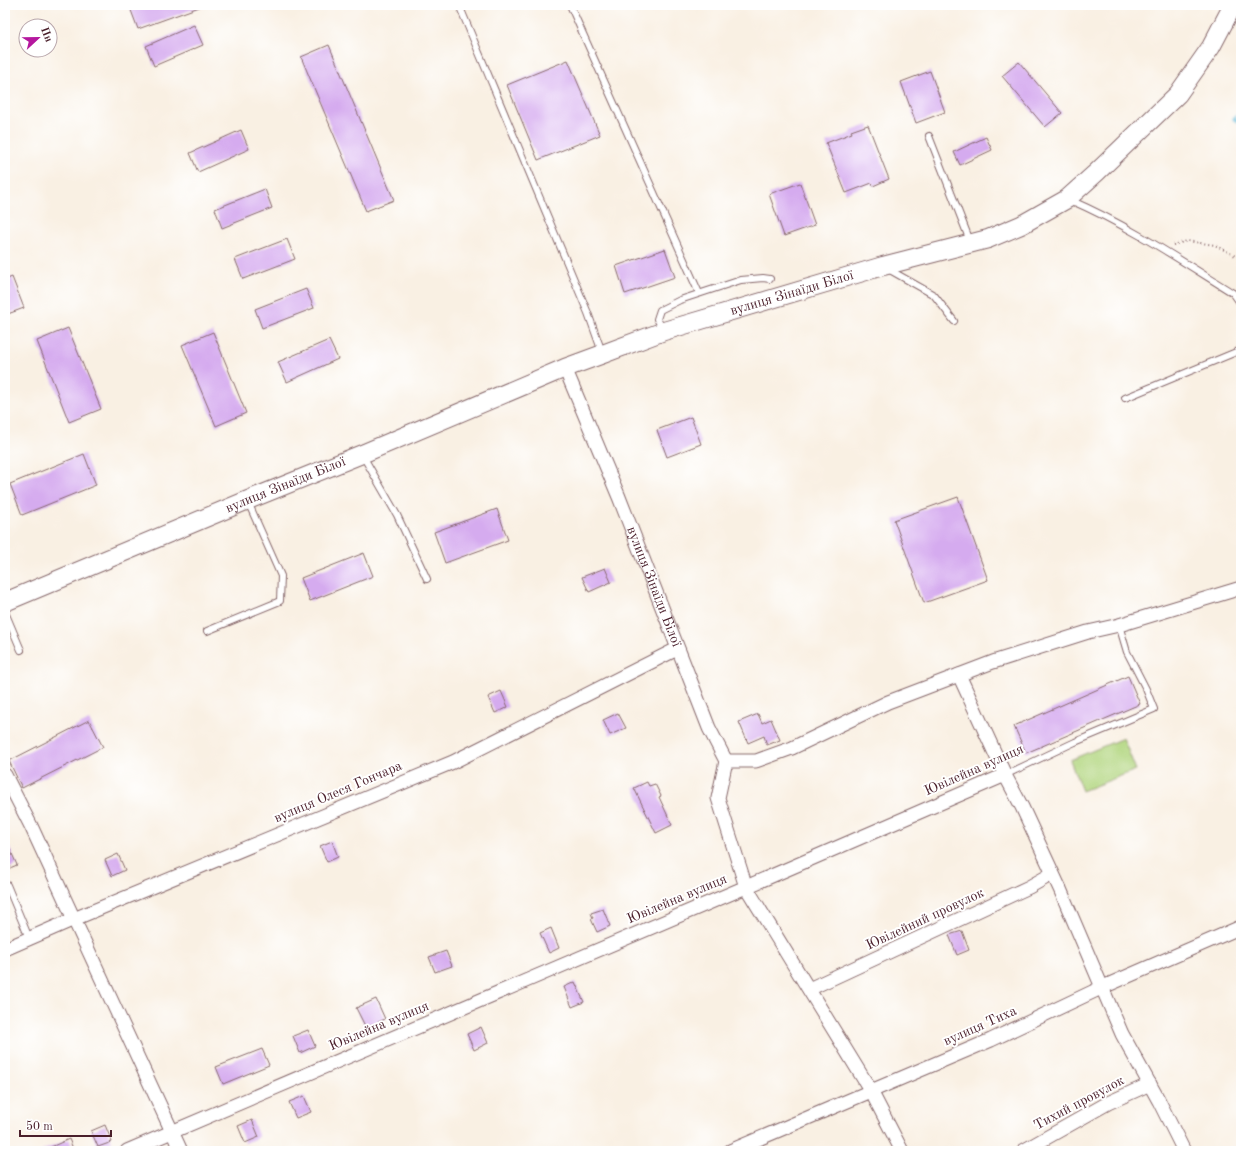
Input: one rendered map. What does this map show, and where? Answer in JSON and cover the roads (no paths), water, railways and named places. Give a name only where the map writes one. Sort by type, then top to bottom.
[{"type":"street","name":"вулиця Зінаїди Білої","points":[[5,602],[565,368],[664,331],[883,266],[988,239],[1020,225],[1067,199],[1178,94],[1211,47],[1233,5]]},
{"type":"street","name":"вулиця Зінаїди Білої","points":[[565,368],[618,497],[709,728],[726,761]]},
{"type":"street","points":[[902,1151],[872,1091],[746,887],[718,798],[726,761],[756,761],[792,748],[888,702],[993,662],[1088,632],[1119,625],[1241,588]]},
{"type":"street","name":"вулиця Олеся Гончара","points":[[5,949],[453,762],[677,649]]},
{"type":"street","points":[[959,675],[1063,896],[1122,1034],[1150,1084],[1184,1151]]},
{"type":"street","points":[[5,775],[74,919],[181,1151]]},
{"type":"street","name":"Ювілейна вулиця","points":[[127,1151],[1005,775]]},
{"type":"street","name":"Ювілейний провулок","points":[[809,989],[1030,887],[1052,874]]},
{"type":"street","name":"вулиця Тиха","points":[[730,1151],[991,1040],[1103,987],[1241,927]]},
{"type":"street","name":"Тихий провулок","points":[[1023,1151],[1108,1103],[1150,1084]]},
{"type":"lane","points":[[459,5],[588,313],[603,354]]},
{"type":"lane","points":[[570,5],[699,293]]},
{"type":"lane","points":[[929,136],[971,244]]},
{"type":"lane","points":[[1067,199],[1092,210],[1163,248],[1233,293],[1241,304]]},
{"type":"lane","points":[[883,266],[934,295],[954,321]]},
{"type":"lane","points":[[664,331],[657,319],[660,310],[680,300],[741,280],[763,278],[770,279]]},
{"type":"lane","points":[[1125,398],[1241,350]]},
{"type":"lane","points":[[362,454],[397,515],[427,578]]},
{"type":"lane","points":[[207,631],[280,601],[281,576],[248,500]]},
{"type":"lane","points":[[5,612],[21,650]]},
{"type":"lane","name":"Ювілейна вулиця","points":[[1005,775],[1075,742],[1154,709],[1146,689],[1127,652],[1119,625]]},
{"type":"lane","points":[[7,885],[29,938]]},
{"type":"waterway","points":[[1235,117],[1234,119],[1241,123]]}]
